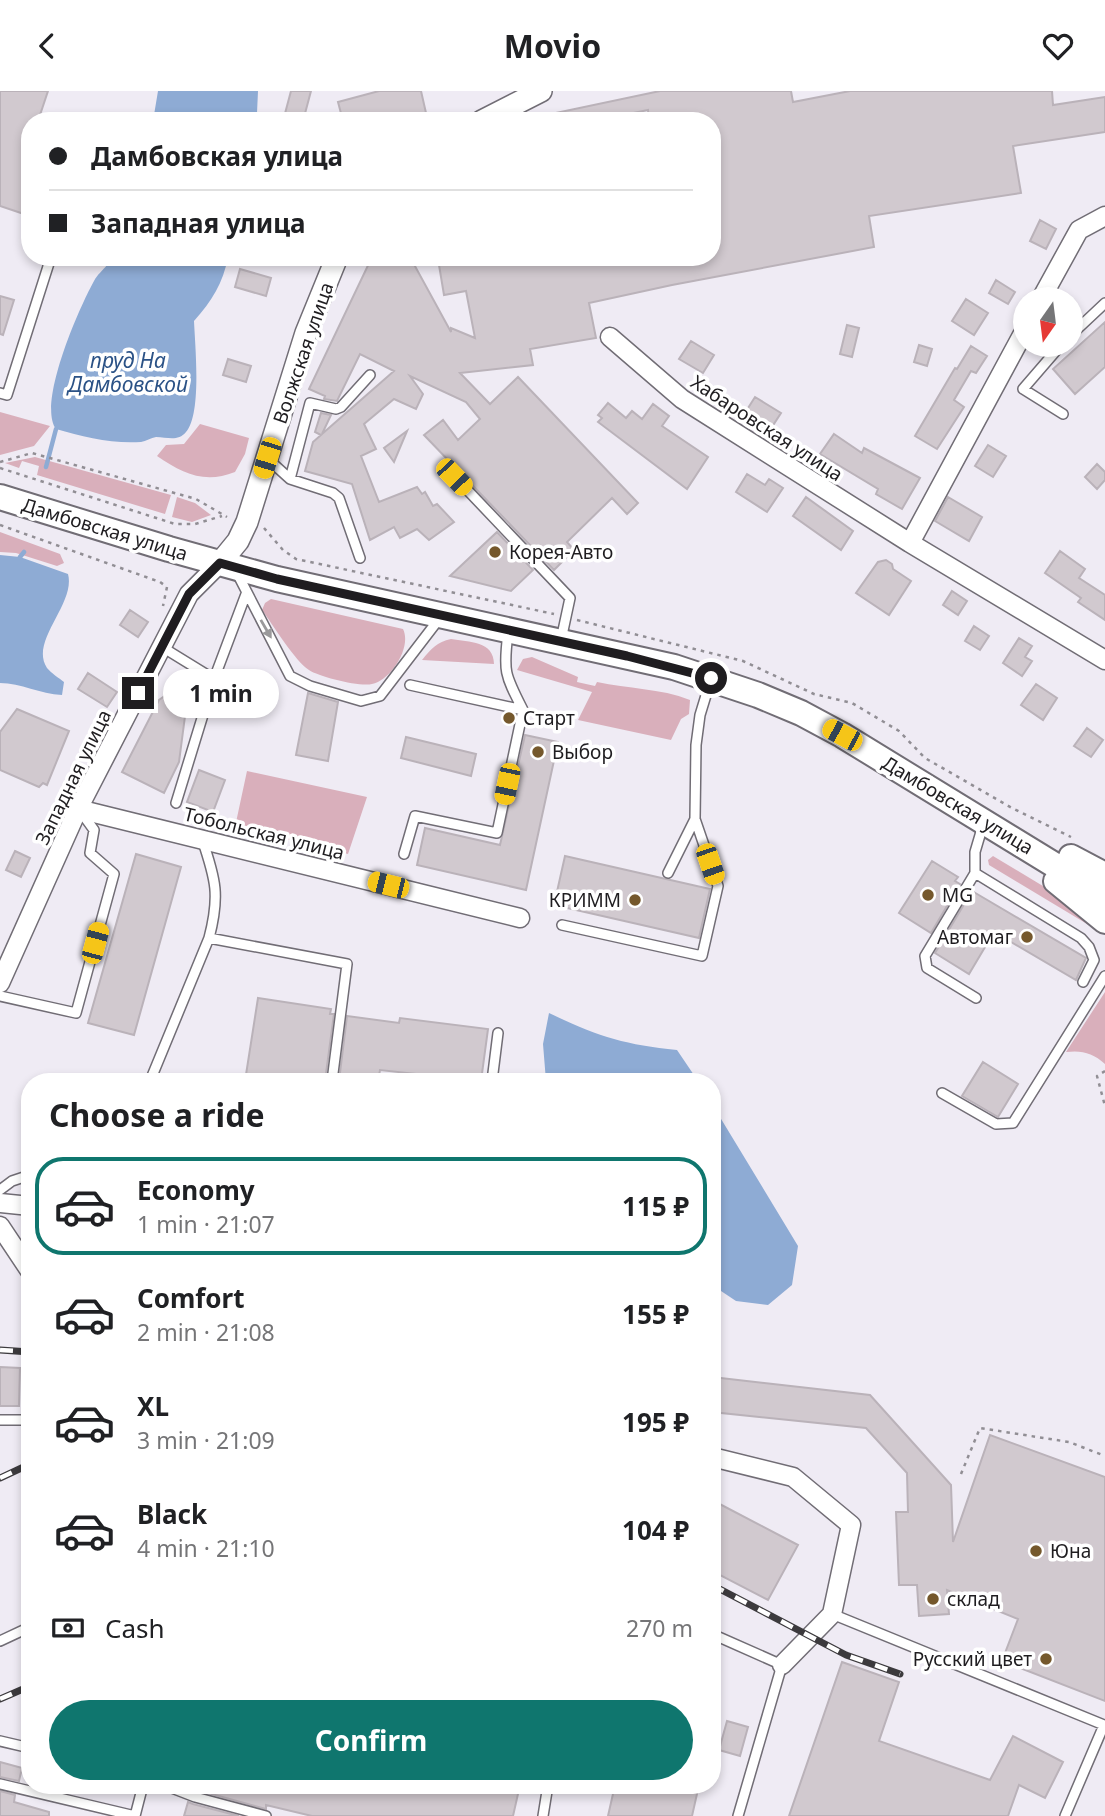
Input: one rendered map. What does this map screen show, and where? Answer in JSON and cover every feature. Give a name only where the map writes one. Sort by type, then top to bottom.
[{"type":"main road","name":"Дамбовская улица","points":[[0,497],[228,566],[627,656],[711,678],[801,713],[985,820],[1105,896]]},
{"type":"main road","points":[[1017,840],[1074,859],[1105,875]]},
{"type":"main road","points":[[1017,840],[1049,875],[1105,921]]},
{"type":"street","points":[[500,112],[541,91]]},
{"type":"street","points":[[1048,287],[1079,230],[1105,216]]},
{"type":"street","name":"Волжская улица","points":[[228,566],[247,522],[306,333],[333,266]]},
{"type":"street","name":"Хабаровская улица","points":[[610,337],[682,399],[910,543],[1105,660]]},
{"type":"street","points":[[910,543],[1013,352]]},
{"type":"street","name":"Западная улица","points":[[0,983],[78,809],[189,594],[228,566]]},
{"type":"street","name":"Тобольская улица","points":[[78,809],[520,918]]},
{"type":"street","points":[[0,1203],[21,1205]]},
{"type":"street","points":[[0,1226],[21,1258]]},
{"type":"street","points":[[721,1459],[793,1477],[850,1525],[832,1614],[782,1665]]},
{"type":"lane","points":[[0,393],[7,395],[48,266]]},
{"type":"lane","points":[[1083,324],[1105,303]]},
{"type":"lane","points":[[1051,357],[1023,389],[1063,414]]},
{"type":"lane","points":[[290,479],[310,403],[335,409],[341,407],[370,375]]},
{"type":"lane","points":[[267,458],[290,479],[333,492],[339,498],[360,558]]},
{"type":"lane","points":[[454,477],[570,598],[561,642]]},
{"type":"lane","points":[[228,566],[290,676],[310,686],[361,701],[380,696],[442,616]]},
{"type":"lane","points":[[176,803],[214,679],[246,594]]},
{"type":"lane","points":[[404,854],[415,816],[496,833],[523,710],[507,680],[505,660],[509,631]]},
{"type":"lane","points":[[162,647],[214,679]]},
{"type":"lane","points":[[562,925],[702,956],[718,886],[695,819],[696,744],[700,715],[711,678]]},
{"type":"lane","points":[[410,685],[523,710]]},
{"type":"lane","points":[[0,996],[76,1013],[114,874],[90,853],[94,830],[78,809]]},
{"type":"lane","points":[[668,873],[695,819]]},
{"type":"lane","points":[[976,998],[927,968],[925,956],[975,873],[975,852],[985,820]]},
{"type":"lane","points":[[153,1073],[209,939],[216,913],[217,887],[202,839]]},
{"type":"lane","points":[[975,873],[1081,938],[1089,947],[1094,960],[1083,982]]},
{"type":"lane","points":[[209,939],[346,964],[333,1073]]},
{"type":"lane","points":[[942,1093],[996,1124],[1013,1123],[1105,976]]},
{"type":"lane","points":[[493,1073],[498,1033]]},
{"type":"lane","points":[[0,1190],[21,1178]]},
{"type":"lane","points":[[0,1420],[21,1420]]},
{"type":"lane","points":[[832,1614],[1104,1725],[1065,1816]]},
{"type":"lane","points":[[0,1641],[21,1631]]},
{"type":"lane","points":[[721,1638],[782,1665],[738,1816]]},
{"type":"lane","points":[[0,1741],[21,1746]]},
{"type":"lane","points":[[0,1784],[21,1789]]},
{"type":"lane","points":[[42,1794],[135,1816],[141,1794]]},
{"type":"lane","points":[[187,1794],[266,1816]]},
{"type":"lane","points":[[543,1816],[547,1794]]},
{"type":"path","points":[[0,462],[32,453],[42,455],[197,499],[222,516],[195,524],[176,524],[0,468]]},
{"type":"path","points":[[247,522],[265,529],[296,559],[566,617]]},
{"type":"path","points":[[0,525],[160,582]]},
{"type":"path","points":[[1105,1071],[1097,1076],[1105,1106]]},
{"type":"path","points":[[961,1474],[979,1428],[1069,1443],[1105,1456]]},
{"type":"shaded area","points":[[0,412],[50,426],[34,446],[0,455]]},
{"type":"shaded area","points":[[200,424],[249,438],[245,454],[235,472],[214,477],[194,475],[157,456],[166,445],[184,444]]},
{"type":"shaded area","points":[[35,457],[171,495],[165,514],[37,475],[39,466],[22,461],[19,468],[5,463]]},
{"type":"shaded area","points":[[177,497],[195,503],[211,515],[192,522],[172,517]]},
{"type":"shaded area","points":[[0,532],[60,554],[64,563],[57,566],[16,553],[0,552]]},
{"type":"shaded area","points":[[271,599],[403,629],[405,645],[398,662],[386,676],[366,685],[314,673],[297,659],[262,610],[265,603]]},
{"type":"shaded area","points":[[451,639],[473,642],[485,647],[493,656],[494,664],[422,660],[435,646]]},
{"type":"shaded area","points":[[532,657],[578,677],[577,682],[595,686],[597,682],[679,696],[690,700],[689,714],[681,719],[671,740],[578,720],[592,692],[517,670],[523,659]]},
{"type":"shaded area","points":[[247,771],[367,797],[348,854],[235,827]]},
{"type":"shaded area","points":[[993,856],[1086,912],[1097,930],[989,865],[988,860]]},
{"type":"shaded area","points":[[1105,992],[1105,1064],[1087,1053],[1066,1052]]},
{"type":"water","points":[[158,91],[258,91],[257,112],[154,112]]},
{"type":"water","name":"пруд На Дамбовской","points":[[106,266],[226,266],[216,291],[194,321],[196,395],[191,423],[183,435],[172,438],[156,437],[141,442],[119,442],[56,429],[52,417],[52,399],[56,378],[70,333],[95,279]]},
{"type":"water","points":[[0,555],[20,557],[68,574],[66,598],[48,634],[43,657],[47,668],[64,682],[62,695],[0,683]]},
{"type":"water","points":[[549,1013],[612,1038],[677,1050],[693,1073],[545,1073],[543,1044]]},
{"type":"water","points":[[721,1119],[798,1246],[792,1285],[768,1305],[736,1301],[721,1291]]},
{"type":"building","points":[[0,91],[48,91],[41,112],[21,112],[21,213],[0,206]]},
{"type":"building","points":[[291,91],[311,91],[305,112],[285,112]]},
{"type":"building","points":[[379,91],[421,91],[426,112],[341,112],[338,102]]},
{"type":"building","points":[[660,91],[791,91],[793,102],[850,91],[1052,91],[1053,105],[1105,97],[1105,132],[1013,146],[1021,193],[869,216],[874,247],[589,303],[596,338],[530,349],[533,365],[460,373],[490,404],[518,377],[638,503],[627,514],[612,498],[567,542],[574,550],[554,570],[424,435],[443,420],[458,440],[480,419],[466,402],[410,376],[423,394],[416,409],[394,399],[364,424],[376,449],[361,456],[379,502],[417,487],[422,494],[425,492],[433,506],[437,504],[454,522],[429,540],[417,529],[400,538],[394,527],[370,540],[352,484],[305,471],[313,442],[321,435],[315,432],[321,413],[331,415],[322,434],[394,371],[360,354],[337,401],[324,399],[325,396],[309,389],[368,266],[415,266],[451,332],[451,328],[475,338],[466,291],[444,295],[439,266],[721,266],[721,112],[560,112]]},
{"type":"building","points":[[1040,220],[1056,229],[1046,249],[1030,241]]},
{"type":"building","points":[[240,269],[271,278],[266,296],[235,287]]},
{"type":"building","points":[[996,280],[1013,291],[1013,295],[1008,304],[989,293]]},
{"type":"building","points":[[0,296],[14,300],[3,335],[0,334]]},
{"type":"building","points":[[966,299],[988,313],[974,335],[952,321]]},
{"type":"building","points":[[1105,322],[1105,367],[1075,394],[1053,369],[1066,357],[1083,357],[1083,342]]},
{"type":"building","points":[[847,325],[859,328],[852,357],[840,354]]},
{"type":"building","points":[[691,341],[714,355],[703,373],[679,359]]},
{"type":"building","points":[[919,345],[932,349],[927,366],[914,362]]},
{"type":"building","points":[[971,346],[987,356],[976,373],[971,371],[954,400],[964,407],[937,449],[915,436]]},
{"type":"building","points":[[228,359],[251,366],[246,382],[223,375]]},
{"type":"building","points":[[755,397],[781,413],[768,433],[743,416]]},
{"type":"building","points":[[608,403],[626,418],[632,411],[642,419],[653,404],[669,416],[662,426],[708,457],[687,489],[598,422],[602,418],[598,415]]},
{"type":"building","points":[[407,431],[394,462],[384,448]]},
{"type":"building","points":[[834,434],[862,453],[864,448],[920,478],[902,509],[876,494],[878,489],[820,454]]},
{"type":"building","points":[[988,445],[1006,456],[993,477],[975,466]]},
{"type":"building","points":[[1097,464],[1105,472],[1105,480],[1097,489],[1085,477]]},
{"type":"building","points":[[747,474],[765,485],[769,479],[783,488],[767,512],[736,492]]},
{"type":"building","points":[[806,497],[853,531],[841,550],[793,516]]},
{"type":"building","points":[[948,497],[982,517],[969,541],[935,521]]},
{"type":"building","name":"Корея-Авто","points":[[497,532],[533,570],[511,591],[450,576]]},
{"type":"building","points":[[1060,551],[1085,569],[1079,578],[1105,595],[1105,620],[1078,602],[1081,598],[1045,573]]},
{"type":"building","points":[[886,560],[892,564],[893,569],[911,581],[889,615],[856,593],[878,562]]},
{"type":"building","points":[[952,591],[967,601],[958,615],[943,605]]},
{"type":"building","points":[[130,610],[148,622],[138,637],[120,625]]},
{"type":"building","points":[[974,626],[989,636],[980,650],[965,641]]},
{"type":"building","points":[[1019,638],[1032,646],[1025,657],[1032,661],[1022,676],[1003,663]]},
{"type":"building","points":[[88,673],[117,692],[107,707],[78,689]]},
{"type":"building","points":[[1036,684],[1057,698],[1043,720],[1021,705]]},
{"type":"building","points":[[169,693],[178,693],[187,701],[179,762],[164,793],[122,772],[159,700]]},
{"type":"building","points":[[308,693],[338,702],[328,761],[296,755]]},
{"type":"building","points":[[17,709],[69,731],[47,785],[43,783],[39,787],[0,770],[0,732]]},
{"type":"building","points":[[1087,728],[1103,740],[1091,757],[1074,746]]},
{"type":"building","points":[[525,735],[558,742],[526,890],[417,865],[425,828],[500,845]]},
{"type":"building","points":[[406,737],[476,754],[471,776],[401,758]]},
{"type":"building","points":[[199,770],[225,780],[213,812],[187,802]]},
{"type":"building","points":[[15,851],[30,858],[21,877],[6,870]]},
{"type":"building","points":[[136,854],[181,867],[134,1035],[88,1023]]},
{"type":"building","points":[[565,856],[710,889],[699,938],[554,905]]},
{"type":"building","name":"MG","points":[[932,861],[958,877],[955,881],[960,884],[931,933],[899,913]]},
{"type":"building","name":"Автомаг","points":[[972,891],[1086,958],[1076,980],[994,932],[969,974],[935,953]]},
{"type":"building","points":[[258,998],[331,1009],[330,1014],[334,1014],[326,1073],[246,1073]]},
{"type":"building","points":[[347,1016],[399,1023],[400,1018],[488,1029],[482,1073],[408,1073],[380,1070],[379,1073],[340,1073]]},
{"type":"building","points":[[983,1062],[1018,1084],[998,1117],[962,1096]]},
{"type":"building","points":[[0,1367],[20,1368],[19,1406],[0,1406]]},
{"type":"building","name":"Юна","points":[[721,1378],[870,1395],[951,1485],[953,1542],[990,1435],[1105,1477],[1105,1701],[1002,1661],[1018,1619],[947,1590],[949,1614],[919,1616],[917,1585],[899,1585],[896,1512],[908,1512],[907,1473],[866,1428],[721,1413]]},
{"type":"building","points":[[721,1505],[798,1545],[768,1600],[721,1576]]},
{"type":"building","points":[[842,1662],[899,1682],[879,1741],[990,1780],[1013,1736],[1063,1762],[1045,1798],[1019,1785],[1008,1816],[789,1816]]},
{"type":"building","points":[[727,1721],[748,1727],[740,1756],[721,1751]]},
{"type":"building","points":[[0,1762],[21,1768],[19,1781],[0,1777]]},
{"type":"building","points":[[0,1791],[15,1795],[14,1802],[49,1812],[49,1816],[0,1816]]},
{"type":"building","points":[[212,1794],[518,1794],[513,1816],[312,1816],[266,1805],[266,1809]]},
{"type":"building","points":[[613,1794],[697,1794],[692,1816],[608,1816]]},
{"type":"building","points":[[188,1802],[193,1804],[239,1816],[184,1816]]},
{"type":"waterway","points":[[46,467],[56,429]]},
{"type":"waterway","points":[[20,557],[24,552]]},
{"type":"railway","points":[[0,1350],[21,1351]]},
{"type":"railway","points":[[0,1478],[21,1468]]},
{"type":"railway","points":[[721,1590],[846,1655],[900,1674]]},
{"type":"railway","points":[[0,1699],[21,1690]]},
{"type":"place","name":"Корея-Авто","points":[[495,552]]},
{"type":"place","name":"Старт","points":[[509,718]]},
{"type":"place","name":"Выбор","points":[[538,752]]},
{"type":"place","name":"MG","points":[[928,895]]},
{"type":"place","name":"КРИММ","points":[[635,900]]},
{"type":"place","name":"Автомаг","points":[[1027,937]]},
{"type":"place","name":"Юна","points":[[1036,1551]]},
{"type":"place","name":"склад","points":[[933,1599]]},
{"type":"place","name":"Русский цвет","points":[[1046,1659]]},
{"type":"route","points":[[138,693],[189,594],[220,563],[277,579],[627,656],[711,678]]}]
